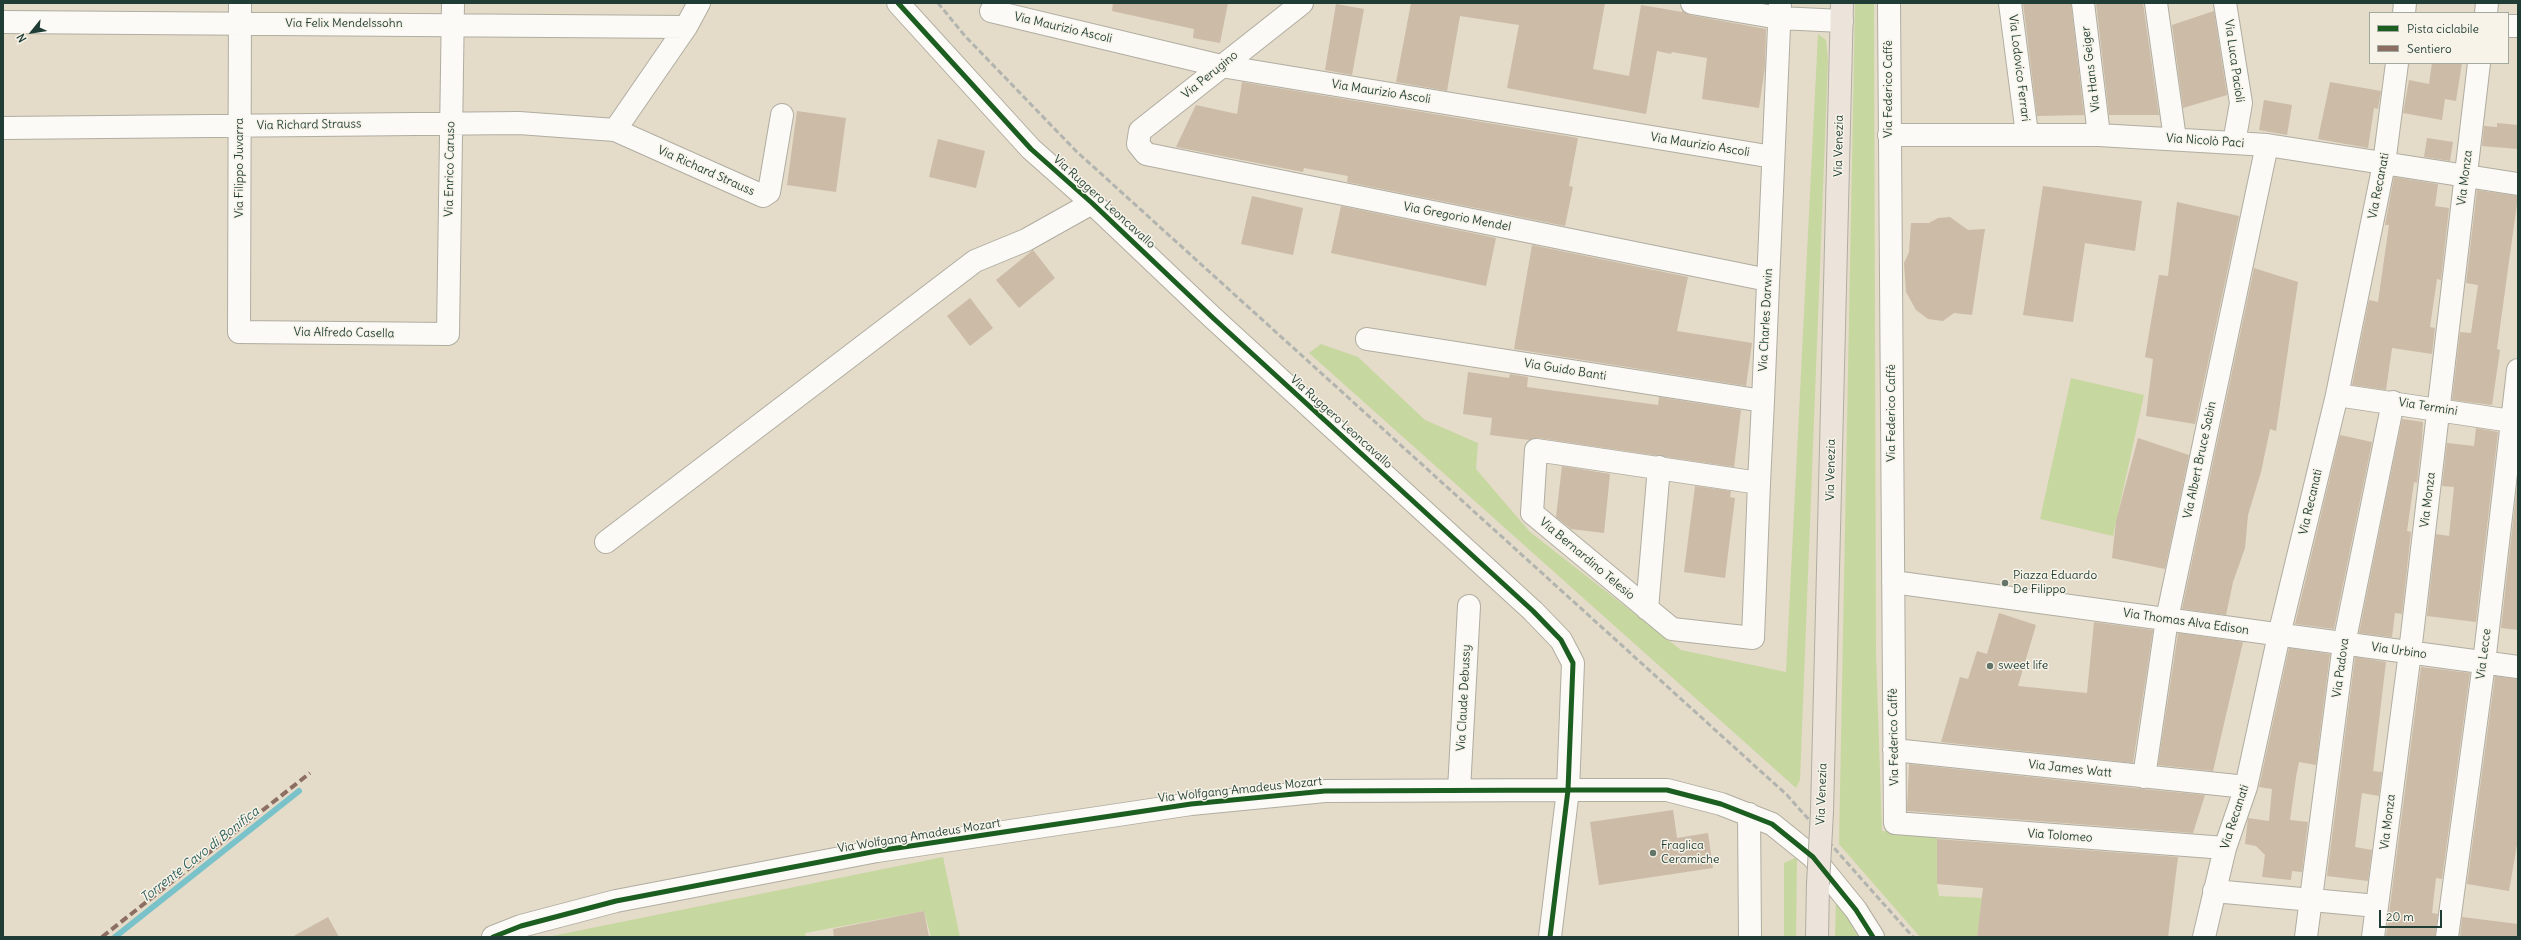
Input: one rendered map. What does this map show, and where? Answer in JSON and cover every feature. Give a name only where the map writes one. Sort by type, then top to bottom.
[{"type":"main road","name":"Via Venezia","points":[[1817,937],[1822,812],[1842,12]]},
{"type":"street","name":"Via Enrico Caruso","points":[[448,334],[453,3]]},
{"type":"street","points":[[615,130],[686,27],[699,3]]},
{"type":"street","name":"Via Ruggero Leoncavallo","points":[[898,3],[1031,149],[1092,203],[1218,322],[1534,611],[1561,640],[1573,663],[1568,790],[1550,937]]},
{"type":"street","name":"Via Perugino","points":[[1146,154],[1138,144],[1140,132],[1302,3]]},
{"type":"street","points":[[1692,3],[1780,10],[1842,12]]},
{"type":"street","name":"Via Federico Caffè","points":[[1889,3],[1895,823]]},
{"type":"street","name":"Via Lodovico Ferrari","points":[[2010,3],[2027,134]]},
{"type":"street","name":"Via Hans Geiger","points":[[2083,3],[2099,135]]},
{"type":"street","points":[[2156,3],[2175,139]]},
{"type":"street","name":"Via Luca Pacioli","points":[[2225,3],[2241,103],[2234,143]]},
{"type":"street","name":"Via Charles Darwin","points":[[1752,638],[1780,10]]},
{"type":"street","name":"Via Maurizio Ascoli","points":[[991,11],[1221,66],[1773,157]]},
{"type":"street","name":"Via Felix Mendelssohn","points":[[3,22],[240,13],[453,25],[686,27]]},
{"type":"street","name":"Via Filippo Juvarra","points":[[240,13],[240,332]]},
{"type":"street","name":"Via Recanati","points":[[2204,937],[2225,848],[2246,788],[2279,635],[2337,395],[2384,164],[2397,64]]},
{"type":"street","name":"Via Monza","points":[[2373,937],[2410,652],[2465,176],[2480,64]]},
{"type":"street","name":"Via Richard Strauss","points":[[3,128],[519,123],[615,130],[763,196],[769,192],[782,115]]},
{"type":"street","name":"Via Nicolò Paci","points":[[1890,135],[2099,135],[2266,145],[2518,184]]},
{"type":"street","name":"Via Albert Bruce Sabin","points":[[2144,777],[2167,619],[2266,145]]},
{"type":"street","name":"Via Gregorio Mendel","points":[[1146,154],[1768,280]]},
{"type":"street","points":[[606,542],[974,261],[1026,240],[1092,203]]},
{"type":"street","name":"Via Alfredo Casella","points":[[240,332],[448,334]]},
{"type":"street","name":"Via Guido Banti","points":[[1367,339],[1763,401]]},
{"type":"street","name":"Via Lecce","points":[[2448,937],[2514,421],[2518,370]]},
{"type":"street","name":"Via Termini","points":[[2337,395],[2393,402],[2514,421]]},
{"type":"street","name":"Via Padova","points":[[2306,937],[2344,644],[2393,402]]},
{"type":"street","name":"Via Bernardino Telesio","points":[[1752,638],[1672,629],[1532,513],[1536,450],[1759,483]]},
{"type":"street","points":[[1647,609],[1659,467]]},
{"type":"street","name":"Via Thomas Alva Edison","points":[[1893,582],[2279,635]]},
{"type":"street","name":"Via Claude Debussy","points":[[1459,790],[1469,606]]},
{"type":"street","name":"Via Urbino","points":[[2279,635],[2518,667]]},
{"type":"street","name":"Via James Watt","points":[[1894,750],[2246,788]]},
{"type":"street","name":"Via Wolfgang Amadeus Mozart","points":[[493,937],[521,926],[616,901],[877,851],[1191,804],[1325,791],[1459,790],[1667,790],[1721,804],[1772,824],[1813,857],[1856,910],[1873,937]]},
{"type":"street","points":[[1749,814],[1750,937]]},
{"type":"street","name":"Via Tolomeo","points":[[1895,823],[2225,848]]},
{"type":"street","points":[[2214,891],[2377,906]]},
{"type":"green space","points":[[1855,3],[1874,3],[1876,655],[1882,831],[1937,834],[1937,884],[1939,896],[1982,898],[1977,937],[1920,937],[1839,844]]},
{"type":"green space","points":[[1818,34],[1826,40],[1828,60],[1800,780],[1796,788],[1309,353],[1321,344],[1358,357],[1425,420],[1478,443],[1476,469],[1530,532],[1681,650],[1786,672]]},
{"type":"green space","points":[[2071,378],[2144,395],[2113,536],[2040,519]]},
{"type":"green space","points":[[943,857],[960,937],[931,937],[924,911],[805,933],[806,937],[547,937]]},
{"type":"green space","points":[[1797,857],[1796,937],[1784,937],[1784,863]]},
{"type":"green space","points":[[1836,900],[1864,937],[1835,937]]},
{"type":"building","points":[[1113,3],[1228,3],[1220,43],[1193,38],[1194,29],[1112,11]]},
{"type":"building","points":[[1411,3],[1605,3],[1593,69],[1629,76],[1641,5],[1682,12],[1682,10],[1690,15],[1766,29],[1765,67],[1759,108],[1702,99],[1707,58],[1672,52],[1671,54],[1657,51],[1646,114],[1507,88],[1519,25],[1460,16],[1447,91],[1396,82]]},
{"type":"building","points":[[2023,3],[2071,3],[2084,115],[2037,116]]},
{"type":"building","points":[[2096,3],[2143,3],[2159,115],[2109,115]]},
{"type":"building","points":[[1336,4],[1364,9],[1352,75],[1325,70]]},
{"type":"building","points":[[2214,11],[2227,95],[2183,108],[2172,25]]},
{"type":"building","points":[[2432,64],[2462,64],[2456,101],[2445,99],[2442,120],[2403,113],[2409,80],[2429,84]]},
{"type":"building","points":[[1242,82],[1578,138],[1569,186],[1573,187],[1565,226],[1347,182],[1348,176],[1304,168],[1303,172],[1176,147],[1196,105],[1237,114]]},
{"type":"building","points":[[2330,82],[2381,91],[2378,109],[2374,108],[2368,148],[2318,139]]},
{"type":"building","points":[[2264,100],[2292,105],[2287,135],[2259,130]]},
{"type":"building","points":[[797,111],[846,118],[836,192],[787,185]]},
{"type":"building","points":[[2497,123],[2518,125],[2518,149],[2482,146],[2484,126],[2497,127]]},
{"type":"building","points":[[2427,138],[2453,142],[2450,161],[2424,157]]},
{"type":"building","points":[[938,139],[985,151],[976,188],[929,177]]},
{"type":"building","points":[[2394,177],[2438,184],[2435,206],[2449,208],[2441,280],[2437,279],[2430,327],[2435,328],[2432,354],[2392,348],[2386,390],[2352,385],[2369,300],[2378,302],[2389,225],[2385,225]]},
{"type":"building","points":[[2043,186],[2142,201],[2135,251],[2085,243],[2073,322],[2023,315]]},
{"type":"building","points":[[2477,190],[2518,196],[2497,349],[2500,350],[2492,405],[2452,400],[2460,332],[2471,333],[2478,285],[2466,283]]},
{"type":"building","points":[[1252,196],[1303,208],[1293,255],[1241,244]]},
{"type":"building","points":[[2177,202],[2239,216],[2195,424],[2146,416],[2153,359],[2145,357],[2159,275],[2168,276]]},
{"type":"building","points":[[1341,206],[1496,238],[1486,286],[1331,253]]},
{"type":"building","points":[[1950,217],[1968,230],[1985,229],[1972,315],[1954,313],[1943,321],[1928,319],[1916,310],[1906,292],[1904,263],[1909,252],[1911,223],[1929,223],[1938,218]]},
{"type":"building","points":[[1532,245],[1688,277],[1677,331],[1752,343],[1746,386],[1514,349]]},
{"type":"building","points":[[1033,250],[1055,278],[1019,308],[996,280]]},
{"type":"building","points":[[2254,268],[2298,282],[2276,431],[2270,429],[2261,472],[2248,515],[2245,548],[2233,582],[2226,615],[2182,609]]},
{"type":"building","points":[[970,298],[993,328],[970,346],[947,316]]},
{"type":"building","points":[[1468,372],[1509,378],[1510,374],[1528,377],[1527,387],[1658,405],[1659,397],[1741,410],[1734,467],[1538,438],[1529,440],[1490,435],[1492,418],[1463,414]]},
{"type":"building","points":[[2402,419],[2423,422],[2417,483],[2414,482],[2407,531],[2411,532],[2402,614],[2395,613],[2392,637],[2390,637],[2359,633]]},
{"type":"building","points":[[2476,428],[2498,432],[2476,622],[2427,616],[2436,534],[2449,536],[2454,487],[2442,486],[2447,443],[2474,446]]},
{"type":"building","points":[[2340,435],[2372,442],[2334,629],[2295,624]]},
{"type":"building","points":[[2138,438],[2189,455],[2165,569],[2112,558],[2116,521]]},
{"type":"building","points":[[1562,466],[1610,474],[1604,533],[1571,529],[1556,517]]},
{"type":"building","points":[[2518,478],[2518,630],[2501,628]]},
{"type":"building","points":[[1695,486],[1731,491],[1730,497],[1735,498],[1725,578],[1684,572]]},
{"type":"building","points":[[1999,613],[2036,625],[2018,686],[2087,693],[2094,622],[2153,630],[2133,763],[1941,742],[1960,677],[1968,679],[1977,651],[1987,654]]},
{"type":"building","points":[[2178,633],[2243,642],[2213,771],[2158,765]]},
{"type":"building","points":[[2289,648],[2330,654],[2316,765],[2299,762],[2296,777],[2290,820],[2308,822],[2302,872],[2292,871],[2291,880],[2262,877],[2265,855],[2256,846],[2245,844],[2248,818],[2269,821],[2272,789],[2259,787]]},
{"type":"building","points":[[2355,657],[2386,662],[2373,771],[2382,772],[2379,796],[2362,793],[2355,847],[2372,850],[2368,881],[2327,876]]},
{"type":"building","points":[[2421,667],[2470,673],[2442,879],[2436,878],[2432,913],[2438,914],[2435,937],[2386,937]]},
{"type":"building","points":[[2495,676],[2518,679],[2518,839],[2509,891],[2467,884]]},
{"type":"building","points":[[1909,764],[2205,795],[2193,833],[1907,811]]},
{"type":"building","name":"Fraglica Ceramiche","points":[[1673,810],[1677,838],[1708,833],[1713,868],[1599,885],[1590,822]]},
{"type":"building","points":[[1937,839],[2178,857],[2168,937],[1977,937],[1983,888],[1937,884]]},
{"type":"building","points":[[924,911],[929,937],[834,937],[833,929]]},
{"type":"building","points":[[328,917],[339,937],[292,937]]},
{"type":"building","points":[[2462,917],[2518,924],[2518,937],[2460,937]]},
{"type":"waterway","name":"Torrente Cavo di Bonifica","points":[[115,937],[299,791]]},
{"type":"railway","points":[[938,3],[965,36],[1076,151],[1787,795],[1913,937]]},
{"type":"marked path","points":[[102,937],[310,773]]},
{"type":"cycle path","points":[[898,3],[1031,149],[1092,203],[1212,317],[1533,611],[1561,640],[1573,663],[1568,790],[1550,937]]},
{"type":"cycle path","points":[[493,937],[521,926],[616,901],[877,851],[1191,804],[1325,791],[1568,790],[1667,790],[1721,804],[1772,824],[1813,857],[1856,910],[1873,937]]},
{"type":"place","name":"Piazza Eduardo De Filippo","points":[[2005,583]]},
{"type":"place","name":"sweet life","points":[[1990,666]]},
{"type":"place","name":"Fraglica Ceramiche","points":[[1653,853]]}]
